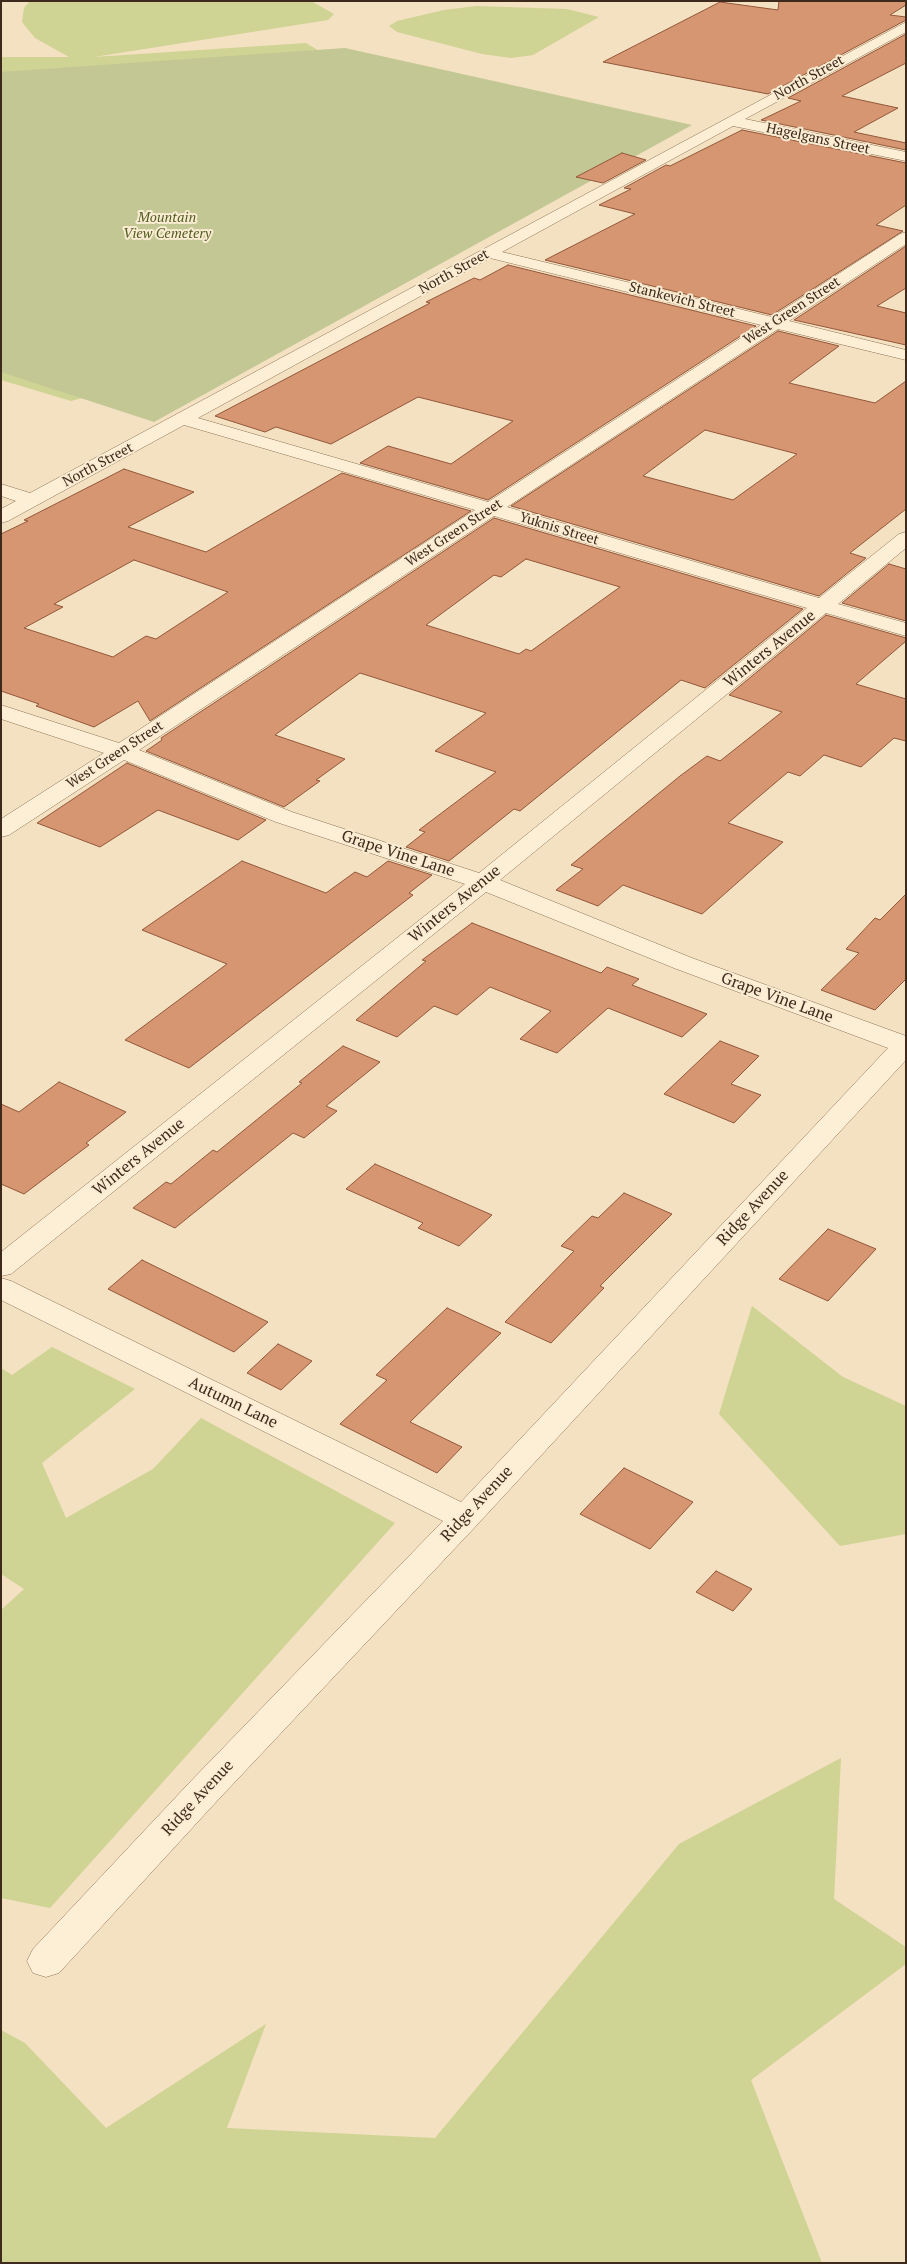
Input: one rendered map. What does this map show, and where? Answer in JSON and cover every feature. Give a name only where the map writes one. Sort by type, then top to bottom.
[{"type":"street","name":"North Street","points":[[1,517],[906,26]]},
{"type":"street","name":"Hagelgans Street","points":[[731,121],[906,157]]},
{"type":"street","name":"West Green Street","points":[[1,830],[906,237]]},
{"type":"street","name":"Stankevich Street","points":[[488,253],[906,355]]},
{"type":"street","name":"Yuknis Street","points":[[183,419],[906,630]]},
{"type":"street","points":[[1,490],[31,500]]},
{"type":"street","name":"Winters Avenue","points":[[1,1266],[483,882],[906,538]]},
{"type":"street","name":"Grape Vine Lane","points":[[1,712],[122,750],[284,817],[483,882],[683,963],[905,1045]]},
{"type":"street","name":"Ridge Avenue","points":[[46,1962],[211,1784],[465,1518],[905,1045]]},
{"type":"street","name":"Autumn Lane","points":[[1,1288],[465,1518]]},
{"type":"green space","points":[[30,1],[311,1],[334,14],[328,20],[94,57],[306,43],[354,72],[1,89],[1,57],[69,57],[35,38],[22,22],[24,8]]},
{"type":"green space","points":[[476,6],[567,9],[599,17],[533,55],[511,58],[482,54],[397,32],[389,26],[397,21],[444,10]]},
{"type":"green space","name":"Mountain View Cemetery","points":[[345,48],[692,125],[154,422],[1,372],[1,72]]},
{"type":"green space","points":[[1,364],[100,393],[71,401],[1,380]]},
{"type":"green space","points":[[752,1306],[843,1377],[906,1406],[906,1534],[840,1546],[719,1414]]},
{"type":"green space","points":[[52,1347],[135,1389],[42,1463],[66,1518],[153,1469],[201,1418],[395,1523],[50,1908],[1,1898],[1,1610],[24,1589],[1,1574],[1,1368],[12,1375]]},
{"type":"green space","points":[[841,1758],[834,1899],[906,1947],[906,1964],[751,2080],[822,2263],[1,2263],[1,2030],[25,2043],[106,2128],[266,2024],[227,2128],[435,2138],[679,1844]]},
{"type":"building","points":[[779,1],[906,1],[906,5],[890,15],[906,17],[906,20],[768,94],[603,62],[720,2],[778,10]]},
{"type":"building","points":[[906,34],[906,63],[842,96],[898,108],[854,132],[906,143],[906,150],[761,120],[801,101],[788,98]]},
{"type":"building","points":[[742,130],[906,163],[906,205],[876,225],[903,231],[772,315],[545,260],[635,214],[599,205],[631,189],[624,188],[666,165],[670,166]]},
{"type":"building","points":[[622,153],[646,160],[603,183],[576,177]]},
{"type":"building","points":[[906,246],[906,288],[877,306],[906,313],[906,345],[794,320]]},
{"type":"building","points":[[508,265],[756,326],[488,500],[360,463],[388,446],[451,464],[513,421],[418,397],[331,444],[276,427],[265,432],[215,416],[430,303],[426,302],[474,278],[480,280]]},
{"type":"building","points":[[778,331],[839,346],[789,383],[875,403],[906,381],[906,509],[850,553],[866,558],[819,596],[511,506]],"holes":[[[705,430],[797,454],[733,500],[643,476]]]},
{"type":"building","points":[[124,469],[194,492],[128,527],[206,552],[342,473],[471,511],[150,721],[138,701],[94,727],[36,706],[39,704],[1,691],[1,534],[28,521],[24,520]],"holes":[[[134,560],[228,592],[156,639],[146,636],[113,657],[24,628],[63,607],[54,604]]]},
{"type":"building","points":[[494,518],[803,609],[705,688],[681,680],[520,811],[514,809],[449,861],[406,847],[425,832],[419,830],[496,772],[435,751],[486,713],[360,673],[275,735],[345,759],[316,780],[320,781],[284,807],[146,751],[162,740],[161,738]],"holes":[[[526,559],[620,587],[531,651],[526,649],[519,654],[426,625],[494,575],[501,577]]]},
{"type":"building","points":[[889,564],[906,569],[906,621],[842,603]]},
{"type":"building","points":[[826,615],[906,638],[906,641],[856,684],[906,699],[906,741],[894,738],[861,767],[824,755],[800,776],[788,772],[728,823],[783,842],[702,914],[623,885],[598,906],[556,890],[583,869],[571,865],[680,776],[707,756],[720,761],[782,712],[729,695]]},
{"type":"building","points":[[127,763],[266,820],[238,840],[158,810],[100,847],[37,823]]},
{"type":"building","points":[[242,861],[326,893],[355,872],[367,877],[388,861],[432,875],[409,893],[413,895],[189,1068],[125,1040],[227,964],[142,930]]},
{"type":"building","points":[[906,894],[906,979],[875,1010],[821,990],[859,953],[846,949],[875,918],[880,920]]},
{"type":"building","points":[[472,923],[601,973],[607,967],[639,979],[632,985],[707,1014],[682,1037],[608,1008],[557,1053],[520,1039],[551,1011],[490,987],[457,1015],[434,1006],[397,1037],[356,1020],[426,961],[422,960]]},
{"type":"building","points":[[720,1041],[759,1056],[731,1084],[761,1095],[734,1123],[664,1094]]},
{"type":"building","points":[[343,1046],[380,1062],[326,1106],[337,1111],[304,1138],[293,1133],[175,1228],[133,1208],[166,1182],[171,1184],[213,1150],[217,1152],[302,1083],[299,1082]]},
{"type":"building","points":[[59,1082],[126,1112],[86,1143],[89,1145],[24,1194],[1,1184],[1,1104],[19,1112]]},
{"type":"building","points":[[375,1164],[492,1215],[459,1246],[418,1228],[423,1223],[346,1189]]},
{"type":"building","points":[[624,1193],[672,1214],[600,1286],[604,1288],[551,1343],[505,1322],[574,1251],[561,1246],[592,1216],[598,1218]]},
{"type":"building","points":[[828,1229],[876,1249],[828,1301],[779,1279]]},
{"type":"building","points":[[142,1260],[268,1322],[234,1352],[108,1289]]},
{"type":"building","points":[[447,1308],[501,1333],[410,1422],[462,1447],[437,1473],[340,1424],[387,1380],[376,1375]]},
{"type":"building","points":[[278,1344],[312,1361],[281,1390],[247,1373]]},
{"type":"building","points":[[624,1468],[693,1502],[650,1549],[580,1514]]},
{"type":"building","points":[[716,1571],[752,1589],[733,1611],[696,1592]]}]
